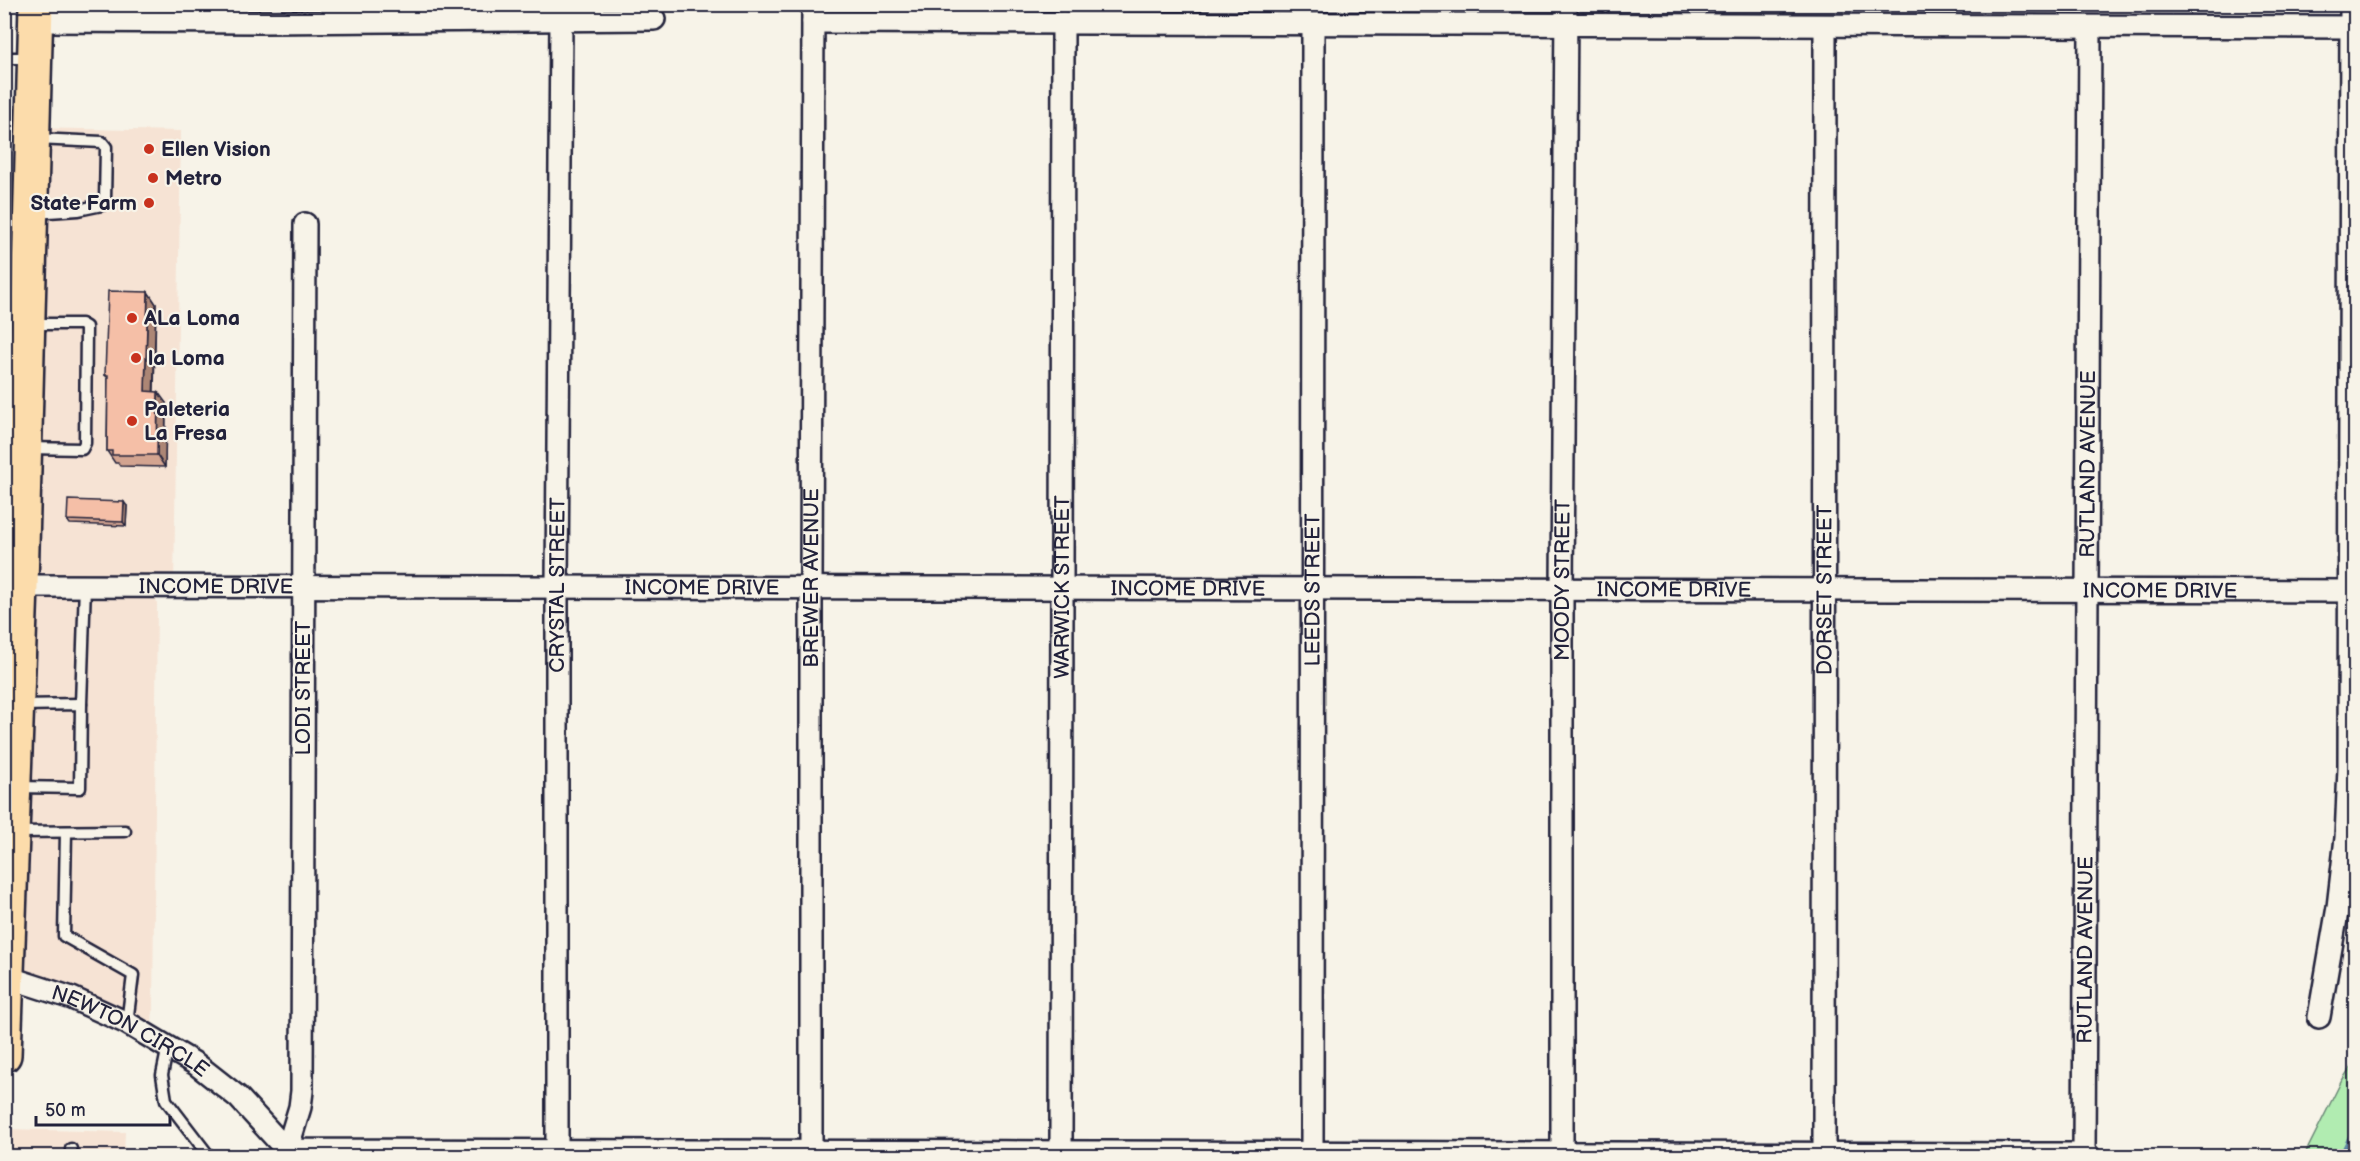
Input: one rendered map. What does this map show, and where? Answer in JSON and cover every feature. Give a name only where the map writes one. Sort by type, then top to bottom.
[{"type":"main road","points":[[4,1055],[21,586],[18,481],[23,448],[33,139],[20,58],[36,13]]},
{"type":"street","points":[[2319,1017],[2338,907],[2346,838],[2349,768],[2352,591],[2353,27],[2351,4]]},
{"type":"street","points":[[36,13],[275,22],[654,19]]},
{"type":"street","points":[[813,13],[1063,23],[1313,25],[1566,14],[1825,26],[2353,27]]},
{"type":"street","name":"BREWER AVENUE","points":[[811,1151],[813,13]]},
{"type":"street","name":"MOODY STREET","points":[[1563,1155],[1562,590],[1566,14]]},
{"type":"street","name":"CRYSTAL STREET","points":[[557,1150],[557,586],[561,19]]},
{"type":"street","name":"WARWICK STREET","points":[[1061,1151],[1063,23]]},
{"type":"street","name":"LEEDS STREET","points":[[1312,1154],[1313,25]]},
{"type":"street","name":"DORSET STREET","points":[[1824,1155],[1825,26]]},
{"type":"street","name":"RUTLAND AVENUE","points":[[2087,1155],[2086,592],[2090,27]]},
{"type":"street","name":"LODI STREET","points":[[290,1153],[302,1091],[305,224]]},
{"type":"street","name":"INCOME DRIVE","points":[[21,586],[2352,591]]},
{"type":"street","name":"NEWTON CIRCLE","points":[[7,977],[72,998],[127,1023],[168,1047],[224,1085],[290,1153]]},
{"type":"street","points":[[290,1153],[557,1150],[877,1153],[1061,1151],[1563,1155],[2087,1155]]},
{"type":"lane","points":[[30,213],[78,210],[102,205],[105,200],[106,147],[102,142],[33,139]]},
{"type":"lane","points":[[23,448],[82,449],[85,443],[86,327],[81,324],[27,324]]},
{"type":"lane","points":[[12,787],[80,788],[85,585]]},
{"type":"lane","points":[[15,705],[81,704]]},
{"type":"lane","points":[[11,832],[125,831]]},
{"type":"lane","points":[[66,832],[64,936],[133,975],[127,1023]]},
{"type":"lane","points":[[168,1047],[162,1075],[166,1100],[209,1156]]},
{"type":"shaded area","points":[[33,128],[181,131],[174,585],[153,586],[157,603],[151,1036],[7,977]]},
{"type":"shaded area","points":[[5,1129],[125,1132],[124,1156],[5,1156]]},
{"type":"green space","points":[[2355,1060],[2355,1156],[2304,1156],[2341,1082]]},
{"type":"building","points":[[108,291],[148,292],[145,391],[158,392],[157,455],[112,455],[112,451],[107,451],[108,375],[105,375]]},
{"type":"building","points":[[68,500],[124,502],[123,522],[67,520]]},
{"type":"waterway","points":[[2341,1156],[2356,1125]]},
{"type":"place","name":"Ellen Vision","points":[[149,149]]},
{"type":"place","name":"Metro","points":[[153,178]]},
{"type":"place","name":"State Farm","points":[[149,203]]},
{"type":"place","name":"ALa Loma","points":[[132,318]]},
{"type":"place","name":"la Loma","points":[[136,358]]},
{"type":"place","name":"Paleteria La Fresa","points":[[132,421]]}]
